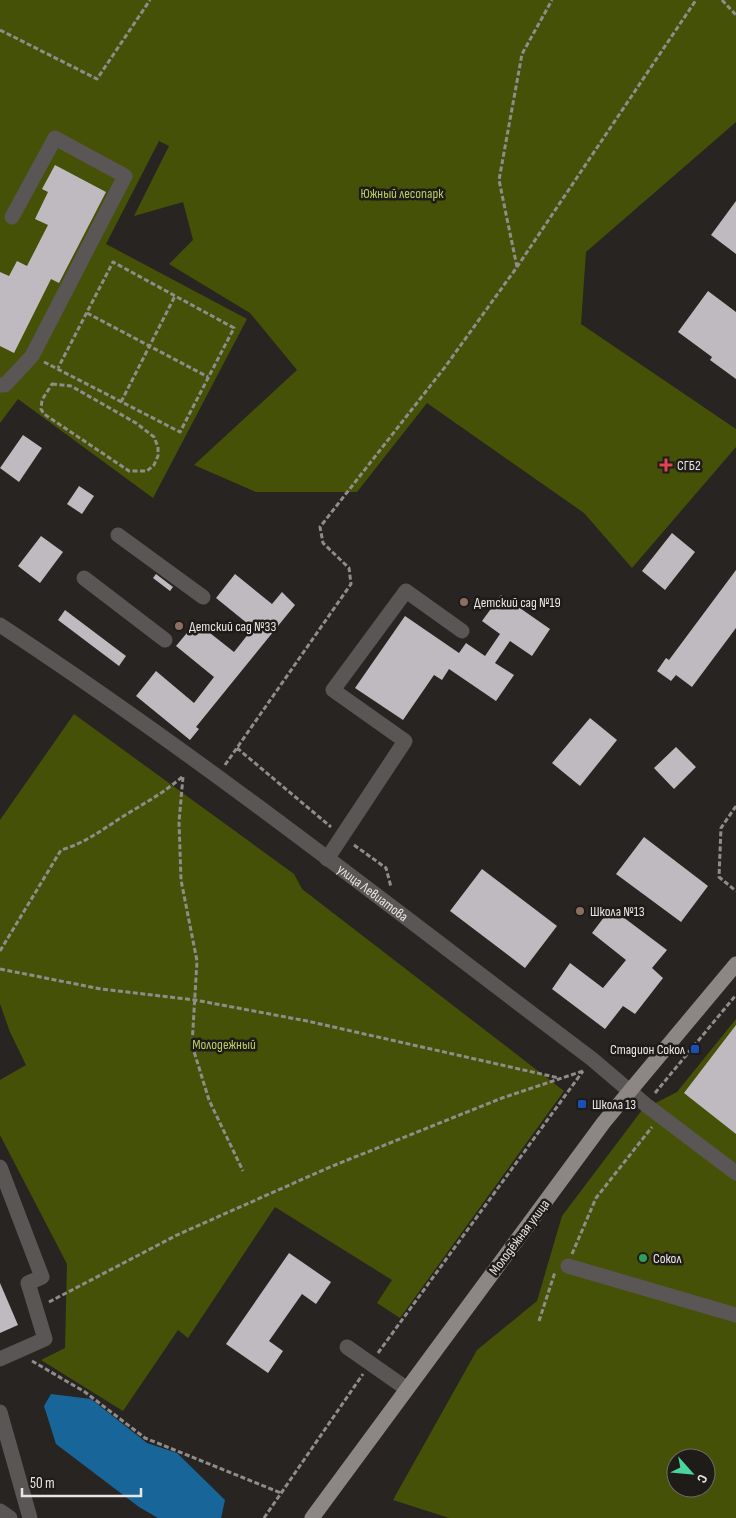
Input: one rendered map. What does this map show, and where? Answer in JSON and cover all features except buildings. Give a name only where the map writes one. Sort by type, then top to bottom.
[{"type":"main road","name":"Молодёжная улица","points":[[312,1518],[629,1091],[736,964]]},
{"type":"street","points":[[0,385],[5,385],[32,356],[125,176],[55,138],[12,217]]},
{"type":"street","points":[[118,535],[203,597]]},
{"type":"street","points":[[84,578],[165,640]]},
{"type":"street","points":[[326,859],[405,741],[333,690],[406,592],[462,631]]},
{"type":"street","name":"улица Левиатова","points":[[0,624],[54,660],[217,777],[592,1059],[646,1105],[736,1173]]},
{"type":"street","points":[[0,1167],[42,1277],[28,1283],[45,1340],[0,1359]]},
{"type":"street","points":[[568,1266],[736,1315]]},
{"type":"street","points":[[347,1347],[407,1388]]},
{"type":"street","points":[[0,1412],[30,1518]]},
{"type":"street","points":[[0,1511],[10,1518]]},
{"type":"path","points":[[0,30],[97,79],[150,0]]},
{"type":"path","points":[[517,267],[499,180],[522,54],[552,0]]},
{"type":"path","points":[[217,777],[351,584],[349,568],[322,543],[320,527],[444,367],[517,267],[696,0]]},
{"type":"path","points":[[722,0],[736,15]]},
{"type":"path","points":[[32,356],[180,432],[234,328],[113,262],[58,368]]},
{"type":"path","points":[[121,402],[175,296]]},
{"type":"path","points":[[87,313],[208,377]]},
{"type":"path","points":[[52,384],[71,386],[136,423],[154,437],[158,446],[158,456],[154,465],[147,471],[129,471],[44,414],[41,409],[47,391],[52,384]]},
{"type":"path","points":[[237,748],[341,835],[386,868],[393,895]]},
{"type":"path","points":[[0,951],[61,850],[77,846],[168,789],[183,777],[195,761]]},
{"type":"path","points":[[183,777],[179,822],[181,880],[198,962],[192,1045],[209,1100],[243,1171]]},
{"type":"path","points":[[736,806],[721,828],[719,877],[736,891]]},
{"type":"path","points":[[0,969],[101,989],[195,1000],[307,1021],[560,1078]]},
{"type":"path","points":[[646,1105],[736,995]]},
{"type":"path","points":[[264,1518],[370,1363],[583,1071]]},
{"type":"path","points":[[35,1309],[178,1235],[330,1167],[502,1098],[583,1071],[589,1072]]},
{"type":"path","points":[[539,1321],[558,1263],[568,1266],[575,1242],[596,1198],[660,1116]]},
{"type":"path","points":[[16,1352],[85,1392],[145,1438],[281,1493]]},
{"type":"green space","name":"Южный лесопарк","points":[[0,0],[736,0],[736,122],[586,252],[581,324],[736,429],[736,447],[632,568],[584,513],[427,403],[357,492],[256,492],[194,465],[297,370],[250,313],[169,264],[193,240],[183,202],[134,216],[169,146],[159,141],[106,244],[247,319],[153,498],[18,399],[0,423]]},
{"type":"green space","name":"Молодежный","points":[[74,714],[294,874],[302,889],[564,1091],[400,1318],[377,1303],[392,1280],[275,1207],[188,1338],[178,1330],[123,1411],[41,1360],[65,1348],[67,1264],[0,1135],[0,1080],[26,1065],[10,1032],[0,1004],[0,820]]},
{"type":"green space","name":"Сокол","points":[[736,1019],[736,1518],[449,1518],[393,1500],[477,1350],[537,1301],[562,1216],[642,1110],[677,1092]]},
{"type":"water","points":[[51,1394],[91,1399],[147,1443],[177,1453],[225,1500],[221,1518],[158,1518],[139,1507],[56,1444],[44,1406]]},
{"type":"place","name":"СГБ2","points":[[666,465]]},
{"type":"place","name":"Детский сад №19","points":[[464,602]]},
{"type":"place","name":"Детский сад №33","points":[[179,626]]},
{"type":"place","name":"Школа №13","points":[[580,911]]},
{"type":"place","name":"Стадион Сокол","points":[[695,1049]]},
{"type":"place","name":"Школа 13","points":[[582,1104]]},
{"type":"place","name":"Сокол","points":[[643,1258]]}]
